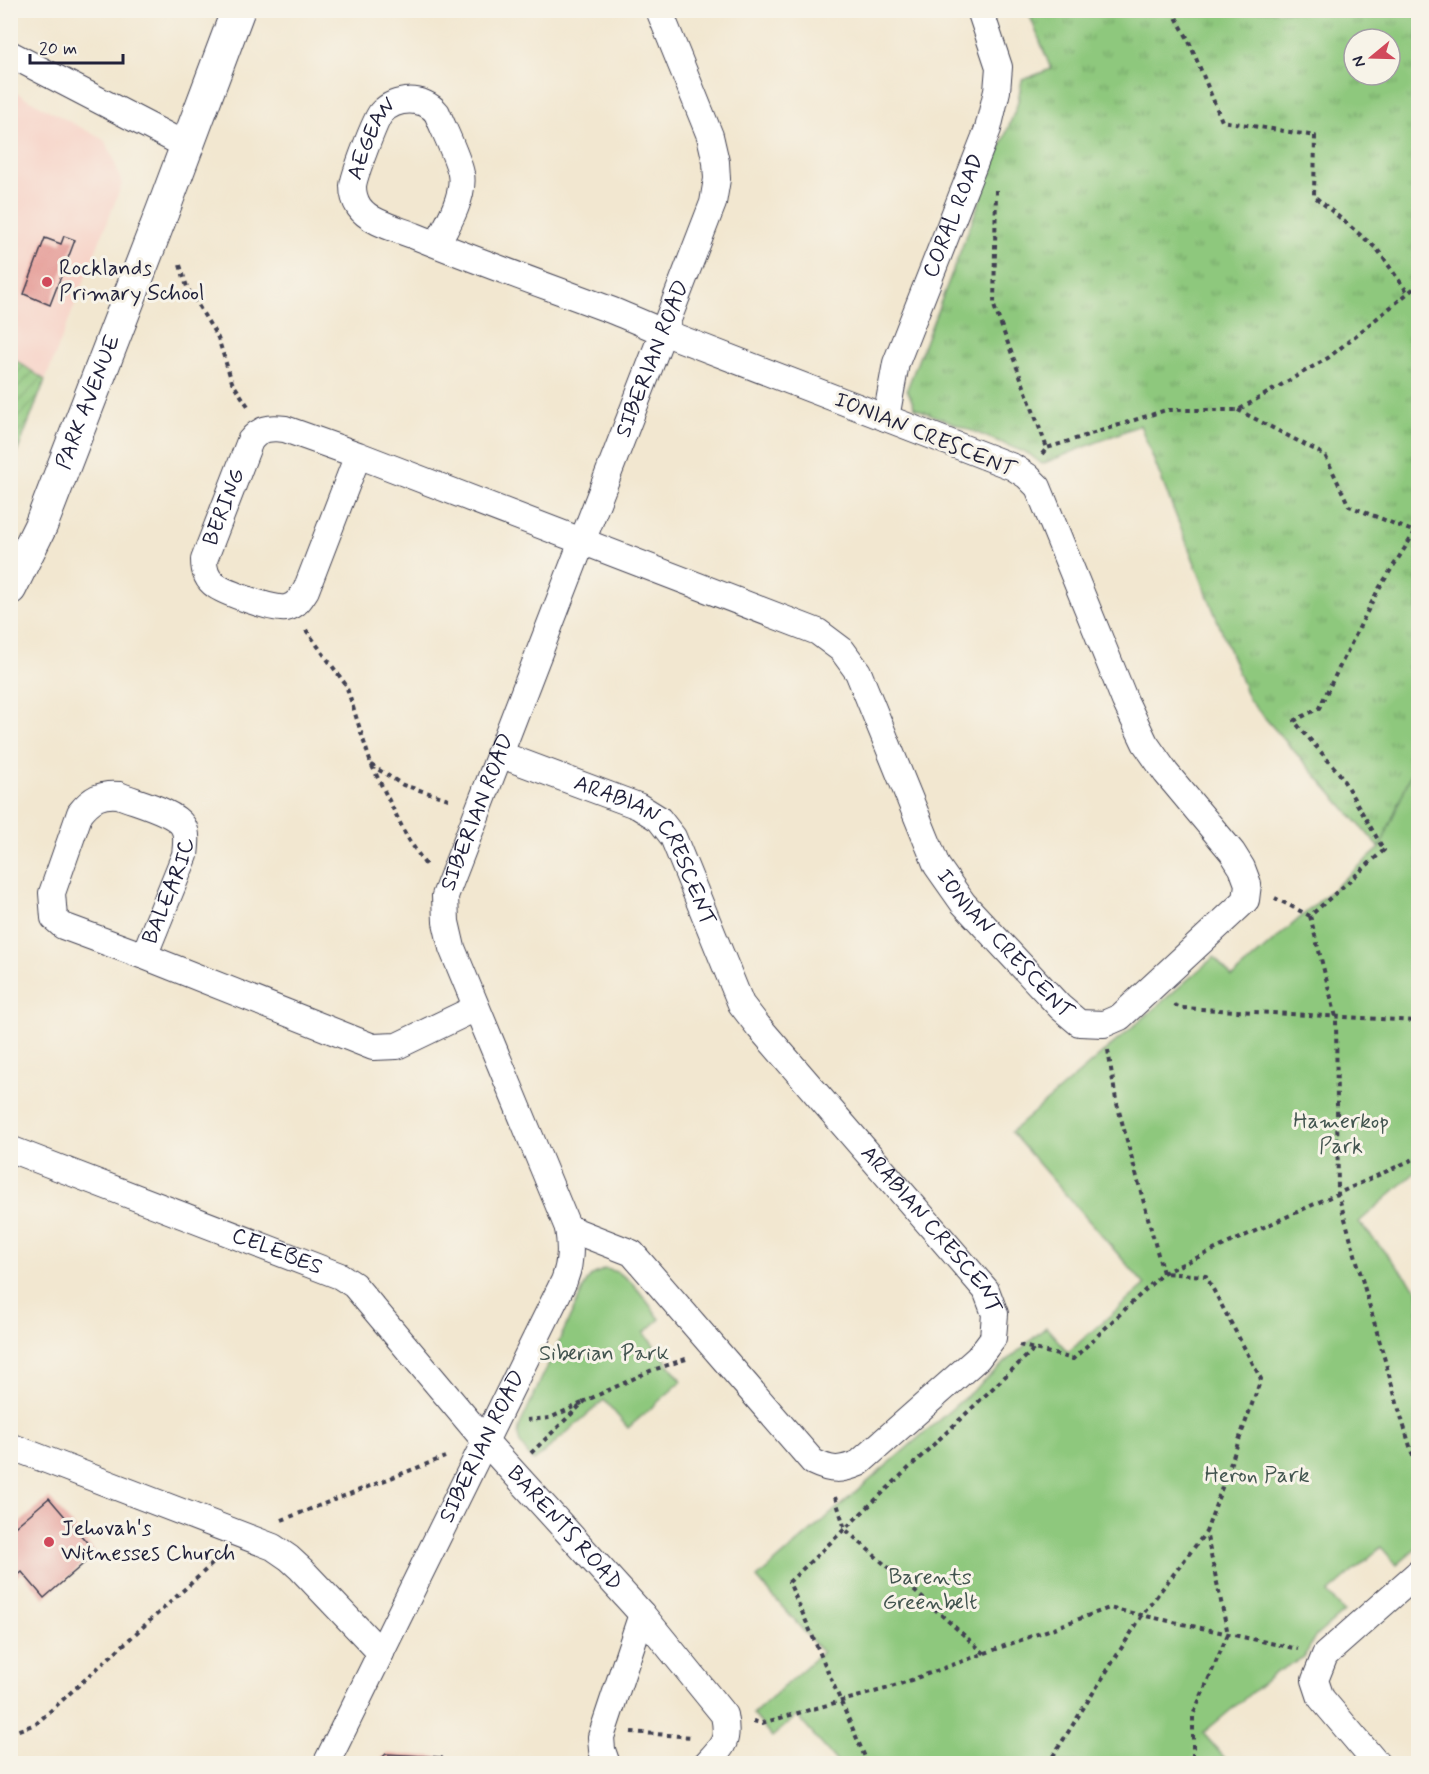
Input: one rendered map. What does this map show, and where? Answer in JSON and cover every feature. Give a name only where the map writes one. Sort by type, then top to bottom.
[{"type":"street","name":"PARK AVENUE","points":[[10,588],[41,525],[238,10]]},
{"type":"street","name":"SIBERIAN ROAD","points":[[326,1764],[564,1281],[570,1262],[571,1244],[568,1228],[452,948],[446,922],[445,896],[713,203],[717,179],[710,136],[659,10]]},
{"type":"street","name":"CORAL ROAD","points":[[886,418],[896,363],[987,129],[994,100],[999,67],[980,10]]},
{"type":"street","points":[[10,54],[187,146]]},
{"type":"street","name":"AEGEAN","points":[[436,244],[448,224],[461,190],[461,174],[437,113],[430,105],[420,101],[394,103],[381,114],[356,173],[353,186],[354,198],[360,209],[369,217],[436,244],[609,309],[663,332]]},
{"type":"street","name":"IONIAN CRESCENT","points":[[581,542],[818,632],[842,650],[858,672],[937,866],[963,903],[1060,1007],[1079,1023],[1104,1024],[1120,1017],[1246,900],[1248,884],[1232,852],[1166,773],[1145,743],[1125,701],[1038,487],[1027,476],[1013,467],[663,332]]},
{"type":"street","points":[[263,429],[285,429],[581,542]]},
{"type":"street","name":"BERING","points":[[263,429],[256,433],[250,441],[204,560],[204,568],[206,576],[215,585],[270,607],[289,608]]},
{"type":"street","points":[[289,608],[298,603],[306,590],[358,455]]},
{"type":"street","name":"ARABIAN CRESCENT","points":[[499,754],[638,806],[659,819],[673,837],[741,1004],[986,1290],[995,1314],[993,1338],[978,1358],[859,1463],[843,1470],[827,1469]]},
{"type":"street","name":"BALEARIC","points":[[144,956],[185,855],[185,827],[174,817],[119,795],[109,794],[96,797],[80,813],[52,893],[54,918],[63,927],[144,956],[373,1047],[397,1046],[476,1008]]},
{"type":"street","name":"CELEBES","points":[[10,1149],[340,1276],[354,1285],[485,1441]]},
{"type":"street","points":[[568,1228],[632,1253],[813,1462],[827,1469]]},
{"type":"street","name":"BARENTS ROAD","points":[[485,1441],[642,1614],[724,1715]]},
{"type":"street","points":[[10,1446],[273,1547],[289,1558],[381,1653]]},
{"type":"street","points":[[1377,1764],[1321,1698],[1315,1680],[1325,1655],[1419,1573]]},
{"type":"street","points":[[607,1764],[602,1750],[601,1737],[642,1614]]},
{"type":"street","points":[[714,1756],[727,1734],[724,1715]]},
{"type":"path","points":[[1172,10],[1188,39],[1222,122],[1315,136],[1314,196],[1377,249],[1408,293]]},
{"type":"path","points":[[996,186],[994,306],[1047,448]]},
{"type":"path","points":[[180,266],[187,287],[218,338],[232,382],[263,429]]},
{"type":"path","points":[[1238,410],[1328,358],[1419,285]]},
{"type":"path","points":[[1027,476],[1047,448],[1166,410],[1238,410],[1325,455],[1349,506],[1415,532],[1378,590],[1319,708],[1294,721],[1340,773],[1384,850],[1310,916]]},
{"type":"path","points":[[289,608],[346,685],[371,764],[407,837],[445,896]]},
{"type":"path","points":[[371,764],[403,785],[479,809]]},
{"type":"path","points":[[1248,884],[1310,916],[1336,1017],[1338,1194],[1396,1403],[1419,1473]]},
{"type":"path","points":[[1144,994],[1182,1008],[1419,1020]]},
{"type":"path","points":[[1104,1024],[1116,1100],[1162,1273]]},
{"type":"path","points":[[993,1338],[1073,1359],[1162,1273],[1419,1157]]},
{"type":"path","points":[[1048,1764],[1143,1614],[1206,1532],[1261,1379],[1206,1276],[1162,1273]]},
{"type":"path","points":[[502,1406],[520,1421],[550,1418],[650,1371],[715,1349]]},
{"type":"path","points":[[868,1764],[789,1581],[1035,1349]]},
{"type":"path","points":[[513,1472],[585,1401]]},
{"type":"path","points":[[10,1733],[36,1724],[243,1536],[485,1441]]},
{"type":"path","points":[[827,1469],[844,1529],[985,1654]]},
{"type":"path","points":[[1193,1764],[1193,1715],[1228,1634],[1206,1532]]},
{"type":"path","points":[[724,1715],[762,1723],[889,1688],[1109,1608],[1325,1655]]},
{"type":"path","points":[[601,1737],[615,1731],[703,1738],[714,1756]]},
{"type":"shaded area","name":"Rocklands Primary School","points":[[11,90],[104,140],[112,154],[122,184],[11,468]]},
{"type":"green space","points":[[1028,11],[1418,11],[1418,757],[1380,848],[1249,700],[1140,425],[1042,464],[1029,454],[915,408],[907,389],[1017,105],[1022,80],[1051,69]]},
{"type":"green space","points":[[11,357],[45,380],[11,468]]},
{"type":"green space","points":[[1418,757],[1418,1170],[1359,1222],[1418,1291],[1418,1547],[1397,1565],[1381,1547],[1328,1593],[1344,1612],[1316,1636],[1304,1657],[1275,1673],[1203,1733],[1229,1763],[838,1763],[797,1716],[772,1737],[753,1714],[822,1652],[757,1578],[1046,1327],[1068,1352],[1145,1285],[1011,1132],[1214,957],[1232,977],[1380,848]]},
{"type":"green space","name":"Siberian Park","points":[[605,1269],[622,1275],[629,1281],[643,1295],[660,1319],[644,1333],[682,1381],[628,1428],[604,1400],[534,1461],[519,1440],[518,1430],[587,1281],[592,1275]]},
{"type":"building","points":[[64,236],[75,240],[50,305],[24,294],[45,238],[61,244]]},
{"type":"building","name":"Jehovah's Witnesses Church","points":[[49,1498],[96,1553],[44,1598],[22,1572],[10,1582],[10,1531]]},
{"type":"building","points":[[386,1754],[442,1757],[446,1764],[375,1764]]},
{"type":"place","name":"Rocklands Primary School","points":[[47,282]]},
{"type":"place","name":"Jehovah's Witnesses Church","points":[[49,1542]]},
{"type":"park label","name":"Hamerkop Park","points":[[1341,1134]]},
{"type":"park label","name":"Heron Park","points":[[1257,1476]]},
{"type":"park label","name":"Barents Greenbelt","points":[[930,1590]]}]
